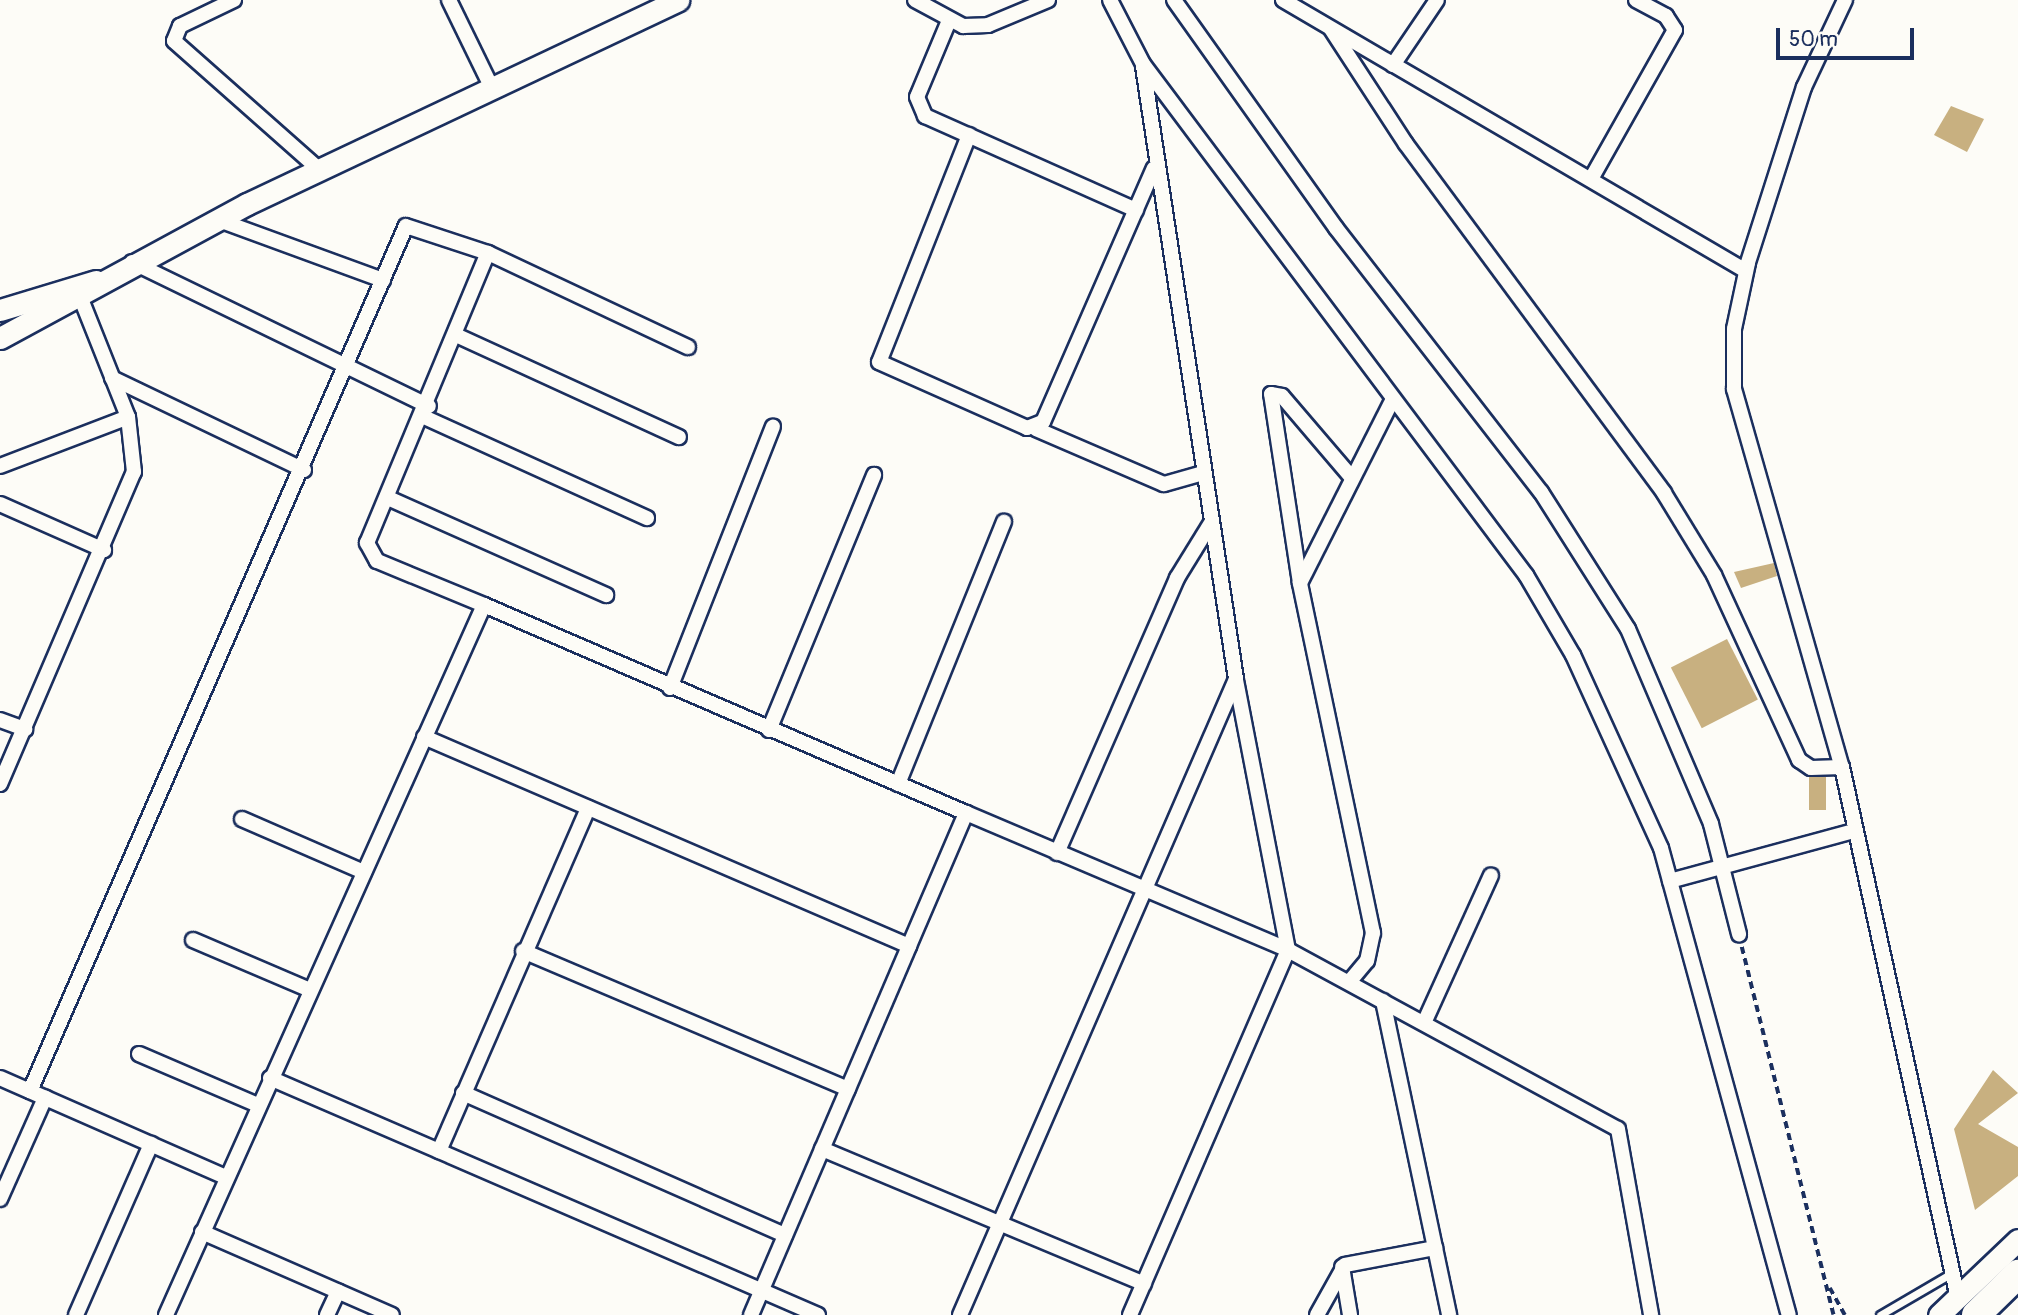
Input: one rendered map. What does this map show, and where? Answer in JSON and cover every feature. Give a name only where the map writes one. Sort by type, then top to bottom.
[{"type":"highway","points":[[1967,1306],[2018,1274]]},
{"type":"street","points":[[201,16],[208,0]]},
{"type":"street","points":[[234,0],[176,30],[174,41],[320,170]]},
{"type":"street","points":[[449,0],[492,88]]},
{"type":"street","points":[[0,310],[96,281],[216,219],[678,0]]},
{"type":"street","points":[[915,0],[948,23],[988,25],[1048,0]]},
{"type":"street","points":[[1110,0],[1143,64],[1550,614],[1644,805],[1670,881],[1789,1315]]},
{"type":"street","points":[[1174,0],[1336,228],[1541,492],[1628,629],[1658,691],[1724,868],[1739,934]]},
{"type":"street","points":[[1283,0],[1746,271]]},
{"type":"street","points":[[1393,65],[1437,0]]},
{"type":"street","points":[[1591,179],[1675,30],[1666,16],[1636,0]]},
{"type":"street","points":[[1846,0],[1804,87],[1746,271],[1734,329],[1734,389],[1842,767],[1952,1273],[1967,1306]]},
{"type":"street","points":[[948,23],[917,97],[919,109],[969,135],[1136,210]]},
{"type":"street","points":[[1331,29],[1406,144],[1664,493],[1725,596],[1799,760],[1811,768],[1842,767]]},
{"type":"street","points":[[1130,1315],[1288,950],[1236,679],[1155,166],[1143,64]]},
{"type":"street","points":[[969,135],[878,362],[1164,484],[1203,472]]},
{"type":"street","points":[[1036,429],[1155,166]]},
{"type":"street","points":[[216,219],[383,280]]},
{"type":"street","points":[[30,1091],[304,470],[406,226],[488,253],[688,346]]},
{"type":"street","points":[[488,253],[426,412],[368,543],[369,554],[670,688],[1288,950],[1350,981],[1618,1129],[1651,1315]]},
{"type":"street","points":[[132,262],[348,366],[426,412],[647,518]]},
{"type":"street","points":[[0,338],[81,299],[96,281]]},
{"type":"street","points":[[0,785],[104,550],[134,472],[128,417],[81,299]]},
{"type":"street","points":[[457,336],[679,437]]},
{"type":"street","points":[[112,378],[304,470]]},
{"type":"street","points":[[1350,981],[1367,961],[1373,933],[1300,583],[1271,394],[1282,396],[1352,478]]},
{"type":"street","points":[[1300,583],[1393,400]]},
{"type":"street","points":[[0,466],[128,417]]},
{"type":"street","points":[[670,688],[773,427]]},
{"type":"street","points":[[769,730],[874,475]]},
{"type":"street","points":[[388,498],[606,595]]},
{"type":"street","points":[[0,504],[104,550]]},
{"type":"street","points":[[898,784],[1004,522]]},
{"type":"street","points":[[1057,853],[1177,578],[1211,523]]},
{"type":"street","points":[[166,1315],[484,605]]},
{"type":"street","points":[[960,1315],[1236,679]]},
{"type":"street","points":[[0,720],[25,729]]},
{"type":"street","points":[[424,737],[909,946]]},
{"type":"street","points":[[439,1152],[523,951],[588,808]]},
{"type":"street","points":[[751,1315],[966,813]]},
{"type":"street","points":[[242,820],[364,872]]},
{"type":"street","points":[[1670,881],[1854,831]]},
{"type":"street","points":[[1424,1023],[1491,875]]},
{"type":"street","points":[[192,940],[310,990]]},
{"type":"street","points":[[523,951],[848,1089]]},
{"type":"street","points":[[1383,1001],[1449,1315]]},
{"type":"street","points":[[139,1054],[258,1105]]},
{"type":"street","points":[[0,1078],[226,1177]]},
{"type":"street","points":[[270,1078],[818,1315]]},
{"type":"street","points":[[463,1093],[785,1235]]},
{"type":"street","points":[[0,1199],[46,1098]]},
{"type":"street","points":[[76,1315],[150,1144]]},
{"type":"street","points":[[822,1149],[1144,1284]]},
{"type":"street","points":[[202,1231],[392,1315]]},
{"type":"street","points":[[1939,1315],[1967,1306],[2018,1240]]},
{"type":"street","points":[[1342,1267],[1435,1248]]},
{"type":"street","points":[[1318,1315],[1342,1267]]},
{"type":"street","points":[[1342,1267],[1350,1315]]},
{"type":"street","points":[[327,1315],[338,1291]]},
{"type":"lane","points":[[1880,1315],[1952,1273]]},
{"type":"path","points":[[1739,934],[1835,1315]]},
{"type":"path","points":[[1827,1283],[1845,1315]]},
{"type":"building","points":[[1951,106],[1984,119],[1967,152],[1934,135]]},
{"type":"building","points":[[1774,563],[1777,576],[1741,588],[1734,572]]},
{"type":"building","points":[[1727,639],[1758,700],[1702,728],[1671,668]]},
{"type":"building","points":[[1809,777],[1826,777],[1826,810],[1809,810]]},
{"type":"building","points":[[1993,1070],[2018,1093],[1978,1124],[2018,1147],[2018,1176],[1975,1210],[1954,1129]]}]
